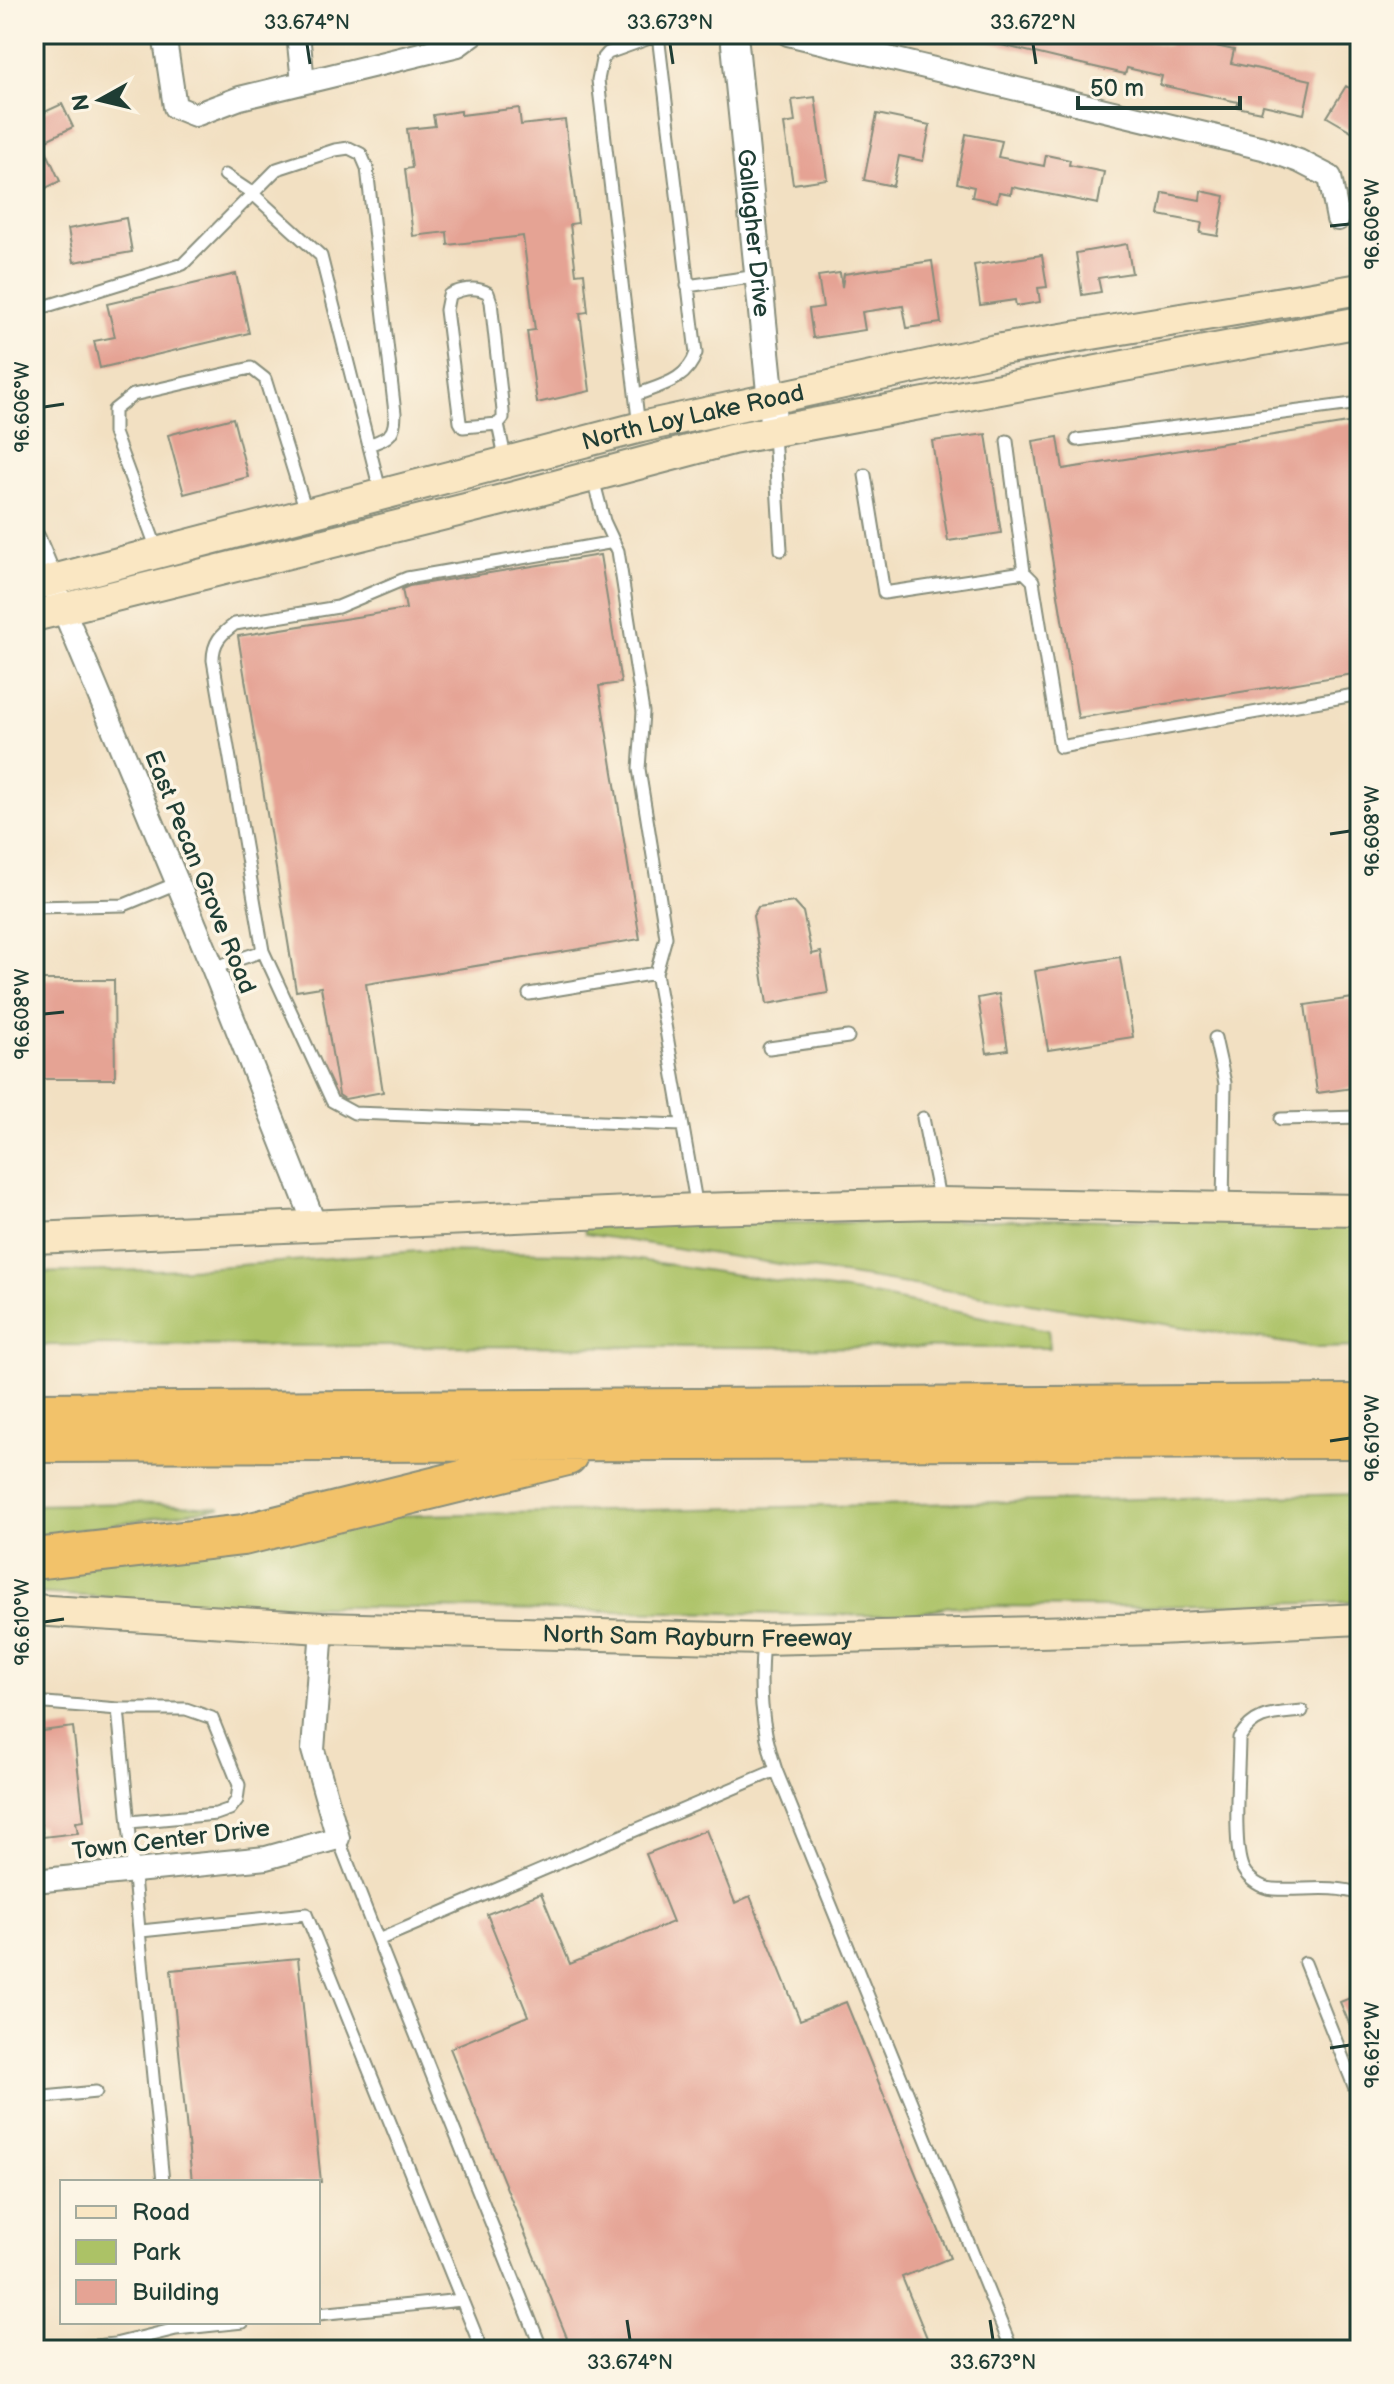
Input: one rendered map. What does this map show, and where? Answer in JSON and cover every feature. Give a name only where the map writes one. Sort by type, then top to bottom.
[{"type":"highway","points":[[34,1413],[1360,1405]]},
{"type":"highway","points":[[34,1442],[1360,1438]]},
{"type":"highway","points":[[34,1559],[243,1535],[629,1439]]},
{"type":"main road","name":"North Loy Lake Road","points":[[43,583],[639,428],[996,350],[1360,289]]},
{"type":"main road","name":"North Loy Lake Road","points":[[34,616],[732,439],[1360,322]]},
{"type":"main road","points":[[34,1238],[697,1209],[940,1203],[1360,1210]]},
{"type":"main road","name":"North Sam Rayburn Freeway","points":[[34,1610],[322,1628],[763,1639],[1157,1629],[1360,1619]]},
{"type":"street","points":[[164,34],[175,107],[195,115],[240,98],[458,45],[473,34]]},
{"type":"street","points":[[298,34],[303,82]]},
{"type":"street","name":"Gallagher Drive","points":[[734,34],[774,431]]},
{"type":"street","points":[[788,34],[1263,148],[1330,177],[1338,219]]},
{"type":"street","name":"East Pecan Grove Road","points":[[34,539],[43,583],[63,609],[213,968],[315,1225]]},
{"type":"street","points":[[322,1628],[313,1750],[338,1838]]},
{"type":"street","name":"Town Center Drive","points":[[34,1881],[266,1858],[338,1838]]},
{"type":"lane","points":[[636,395],[681,376],[692,366],[696,353],[660,35],[608,53],[602,60],[598,80],[639,428]]},
{"type":"lane","points":[[34,310],[183,264],[277,169],[349,148],[361,154],[367,168],[395,413],[395,427],[389,437],[369,445]]},
{"type":"lane","points":[[225,175],[252,193],[321,256],[382,495]]},
{"type":"lane","points":[[687,286],[758,276]]},
{"type":"lane","points":[[480,288],[488,293],[491,302],[503,411],[503,418],[498,424],[470,428],[463,427],[460,422],[446,301],[449,295],[458,291],[480,288]]},
{"type":"lane","points":[[158,553],[114,433],[114,410],[133,395],[251,368],[265,379],[307,514]]},
{"type":"lane","points":[[1077,440],[1360,403]]},
{"type":"lane","points":[[498,424],[507,462]]},
{"type":"lane","points":[[774,431],[781,550]]},
{"type":"lane","points":[[1007,441],[1024,572],[1033,581],[1060,747],[1360,694]]},
{"type":"lane","points":[[865,475],[884,593],[1024,572]]},
{"type":"lane","points":[[593,476],[604,521],[618,551],[643,712],[639,769],[666,937],[656,973],[697,1209]]},
{"type":"lane","points":[[614,542],[407,578],[338,607],[235,624],[222,633],[213,647],[213,660],[263,951],[332,1101],[354,1113],[682,1125]]},
{"type":"lane","points":[[34,907],[124,905],[177,883]]},
{"type":"lane","points":[[213,968],[263,951]]},
{"type":"lane","points":[[529,994],[656,973]]},
{"type":"lane","points":[[769,1048],[848,1037]]},
{"type":"lane","points":[[1215,1038],[1225,1083],[1223,1207]]},
{"type":"lane","points":[[1281,1119],[1360,1117]]},
{"type":"lane","points":[[923,1118],[940,1203]]},
{"type":"lane","points":[[763,1639],[759,1687],[765,1737],[776,1770],[1012,2350]]},
{"type":"lane","points":[[34,1702],[118,1709],[186,1709],[212,1718],[239,1785],[237,1800],[230,1809],[216,1814],[130,1822]]},
{"type":"lane","points":[[118,1709],[163,2180]]},
{"type":"lane","points":[[1302,1711],[1269,1714],[1248,1724],[1239,1738],[1238,1849],[1242,1869],[1255,1883],[1270,1889],[1345,1889],[1360,1894]]},
{"type":"lane","points":[[378,1940],[776,1770]]},
{"type":"lane","points":[[338,1838],[542,2350]]},
{"type":"lane","points":[[141,1931],[306,1914],[482,2350]]},
{"type":"lane","points":[[1305,1963],[1360,2101]]},
{"type":"lane","points":[[34,2098],[96,2092]]},
{"type":"lane","points":[[320,2314],[462,2300]]},
{"type":"lane","points":[[54,2350],[115,2344],[175,2325],[198,2324]]},
{"type":"green space","points":[[1061,1219],[1360,1224],[1360,1347],[1318,1348],[585,1234],[584,1227],[677,1222]]},
{"type":"green space","points":[[418,1251],[571,1253],[625,1258],[878,1296],[1048,1330],[1050,1348],[34,1345],[34,1273],[190,1269]]},
{"type":"green space","points":[[1360,1494],[1360,1602],[1119,1607],[949,1606],[908,1616],[235,1605],[34,1593],[34,1559],[380,1516]]},
{"type":"green space","points":[[136,1503],[221,1507],[34,1537],[34,1505]]},
{"type":"building","points":[[985,34],[1117,34],[1168,46],[1171,36],[1234,50],[1231,63],[1311,80],[1304,114],[1263,105],[1261,112],[1237,107],[1238,102],[1160,85],[1162,76],[1127,68],[1125,74],[1064,60],[985,41]]},
{"type":"building","points":[[1346,86],[1360,94],[1360,136],[1327,117]]},
{"type":"building","points":[[815,97],[827,179],[793,184],[784,124],[795,122],[792,100]]},
{"type":"building","points":[[62,104],[73,127],[42,142],[60,181],[34,194],[34,117]]},
{"type":"building","points":[[519,108],[521,125],[565,120],[578,223],[570,224],[576,274],[584,273],[588,312],[580,313],[590,391],[537,403],[527,331],[535,330],[523,236],[448,245],[447,232],[413,236],[405,169],[412,168],[407,129],[435,126],[433,115]]},
{"type":"building","points":[[877,114],[930,125],[923,161],[899,156],[893,186],[864,180]]},
{"type":"building","points":[[966,134],[1002,141],[998,157],[1044,166],[1046,155],[1070,160],[1069,165],[1104,172],[1098,204],[1012,187],[1011,194],[999,192],[997,202],[972,197],[974,187],[957,183]]},
{"type":"building","points":[[1201,191],[1225,196],[1218,236],[1200,233],[1202,223],[1159,215],[1163,193],[1200,200]]},
{"type":"building","points":[[126,218],[132,252],[74,262],[68,229]]},
{"type":"building","points":[[1127,244],[1132,273],[1098,278],[1101,292],[1082,295],[1076,253]]},
{"type":"building","points":[[1042,255],[1047,287],[1038,288],[1040,302],[1016,306],[1015,300],[980,305],[974,265]]},
{"type":"building","points":[[932,261],[941,323],[907,328],[903,306],[862,312],[865,330],[813,338],[809,309],[823,307],[818,276],[840,273],[842,287],[844,274]]},
{"type":"building","points":[[236,274],[249,333],[100,368],[94,341],[115,337],[107,304]]},
{"type":"building","points":[[233,418],[248,477],[184,494],[168,435]]},
{"type":"building","points":[[1360,421],[1360,673],[1078,718],[1033,441],[1058,437],[1063,469]]},
{"type":"building","points":[[986,434],[1001,533],[948,541],[932,441]]},
{"type":"building","points":[[600,555],[621,683],[599,686],[640,939],[366,984],[383,1092],[345,1099],[339,1095],[321,987],[296,991],[238,636],[406,609],[402,589],[409,586]]},
{"type":"building","points":[[794,902],[803,912],[812,954],[821,952],[828,993],[767,1004],[753,916],[758,907]]},
{"type":"building","points":[[1120,957],[1133,1037],[1048,1050],[1035,971]]},
{"type":"building","points":[[34,980],[114,980],[115,1079],[34,1079]]},
{"type":"building","points":[[999,994],[1008,1050],[987,1053],[978,998]]},
{"type":"building","points":[[1360,997],[1360,1087],[1317,1093],[1305,1005]]},
{"type":"building","points":[[73,1727],[84,1821],[76,1822],[78,1833],[43,1837],[41,1825],[34,1826],[34,1732]]},
{"type":"building","points":[[706,1830],[735,1903],[750,1896],[800,2020],[846,2002],[950,2258],[902,2277],[932,2350],[572,2350],[450,2048],[528,2016],[487,1914],[541,1893],[570,1964],[673,1922],[646,1854]]},
{"type":"building","points":[[298,1958],[321,2182],[192,2180],[171,1970]]},
{"type":"building","points":[[1360,1994],[1360,2049],[1340,2002]]}]
